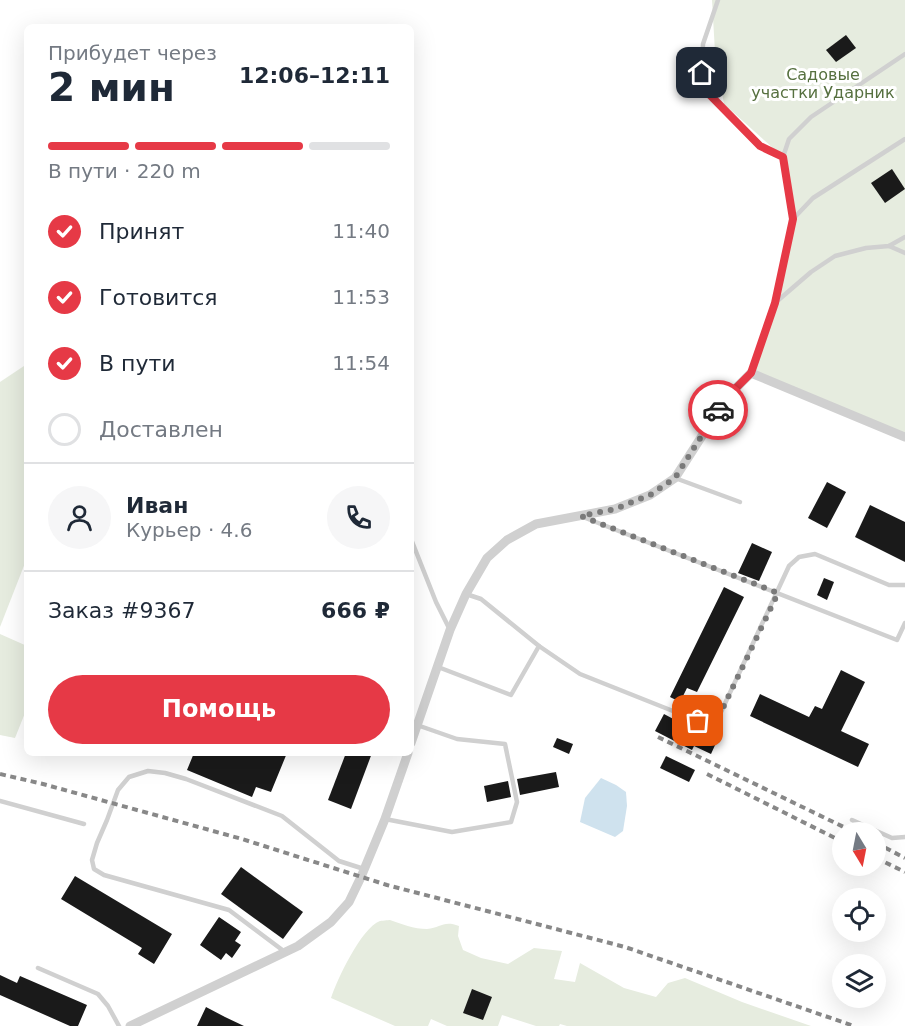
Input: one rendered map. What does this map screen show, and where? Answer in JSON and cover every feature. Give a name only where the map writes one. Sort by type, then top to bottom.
[{"type":"street","points":[[414,734],[450,630],[466,594],[487,558],[507,540],[536,524],[615,509],[650,495],[675,478],[727,397],[751,373],[905,437]]},
{"type":"street","points":[[138,1025],[298,946],[331,922],[349,902],[385,819],[407,756]]},
{"type":"lane","points":[[718,0],[703,44],[702,73],[707,92],[760,146],[783,157]]},
{"type":"lane","points":[[751,373],[775,303],[793,219],[783,157],[789,139],[811,117],[905,54]]},
{"type":"lane","points":[[793,219],[813,198],[905,139]]},
{"type":"lane","points":[[775,303],[811,272],[834,256],[866,248],[889,246],[905,237]]},
{"type":"lane","points":[[889,246],[905,253]]},
{"type":"lane","points":[[675,478],[740,502]]},
{"type":"lane","points":[[581,516],[897,640],[905,623]]},
{"type":"lane","points":[[414,547],[450,630]]},
{"type":"lane","points":[[466,594],[481,599],[580,674],[698,721],[711,720],[721,712],[789,566],[799,557],[815,554],[889,585],[905,585]]},
{"type":"lane","points":[[438,667],[511,695],[539,645]]},
{"type":"lane","points":[[385,819],[452,832],[511,822],[517,801],[505,744],[458,739],[417,725]]},
{"type":"lane","points":[[285,952],[229,910],[104,875],[94,869],[92,860],[97,843],[118,790],[129,777],[148,771],[165,773],[282,816],[339,861],[364,869]]},
{"type":"lane","points":[[0,801],[84,824]]},
{"type":"lane","points":[[852,820],[892,838],[905,837]]},
{"type":"lane","points":[[38,968],[98,994],[119,1026]]},
{"type":"green space","name":"Садовые участки Ударник","points":[[712,0],[905,0],[905,437],[751,373],[775,303],[793,219],[783,157],[724,104],[715,52]]},
{"type":"green space","points":[[24,366],[24,566],[0,627],[0,382]]},
{"type":"green space","points":[[0,634],[24,645],[24,716],[15,738],[0,735]]},
{"type":"green space","points":[[390,920],[422,929],[454,924],[459,926],[458,936],[463,950],[481,958],[508,964],[534,948],[562,951],[554,979],[575,982],[580,963],[624,988],[656,997],[668,983],[685,978],[742,1002],[811,1026],[567,1026],[560,1024],[559,1026],[536,1026],[502,1015],[498,1026],[447,1026],[431,1019],[428,1026],[395,1026],[331,998],[344,968],[365,933],[380,921]]},
{"type":"water","points":[[601,778],[626,792],[627,806],[623,831],[615,837],[580,822],[585,798]]},
{"type":"building","points":[[846,35],[856,48],[836,62],[826,50]]},
{"type":"building","points":[[892,169],[905,189],[885,203],[871,183]]},
{"type":"building","points":[[827,482],[846,492],[827,528],[808,518]]},
{"type":"building","points":[[870,505],[905,522],[905,562],[855,537]]},
{"type":"building","points":[[752,543],[772,552],[759,581],[738,573]]},
{"type":"building","points":[[824,578],[834,582],[827,600],[817,595]]},
{"type":"building","points":[[724,587],[744,597],[697,692],[687,688],[680,702],[670,697]]},
{"type":"building","points":[[841,670],[865,682],[841,731],[869,744],[858,767],[750,716],[760,694],[809,717],[815,706],[822,709]]},
{"type":"building","points":[[664,714],[679,722],[678,725],[716,743],[711,754],[694,746],[692,750],[655,731]]},
{"type":"building","points":[[557,738],[573,744],[569,754],[553,747]]},
{"type":"building","points":[[193,756],[286,756],[271,792],[256,787],[252,797],[187,770]]},
{"type":"building","points":[[345,756],[371,756],[351,809],[328,800]]},
{"type":"building","points":[[666,756],[695,770],[689,782],[660,768]]},
{"type":"building","points":[[556,772],[559,787],[520,795],[517,779]]},
{"type":"building","points":[[508,781],[511,797],[487,802],[484,786]]},
{"type":"building","points":[[241,867],[303,912],[283,939],[221,894]]},
{"type":"building","points":[[75,876],[172,934],[154,964],[138,954],[142,948],[61,899]]},
{"type":"building","points":[[219,917],[241,932],[235,941],[241,945],[232,958],[226,953],[221,960],[200,945]]},
{"type":"building","points":[[0,975],[17,983],[20,976],[87,1005],[78,1026],[70,1026],[0,995]]},
{"type":"building","points":[[472,989],[492,997],[483,1020],[463,1013]]},
{"type":"building","points":[[206,1007],[225,1017],[244,1026],[197,1026]]},
{"type":"railway","points":[[658,737],[833,822]]},
{"type":"railway","points":[[0,774],[242,839],[387,885],[625,947],[854,1026]]},
{"type":"railway","points":[[707,774],[832,836]]},
{"type":"railway","points":[[886,848],[905,858]]},
{"type":"railway","points":[[886,863],[905,872]]},
{"type":"way so far","points":[[698,721],[711,720],[721,712],[778,593],[581,516],[615,509],[650,495],[675,478],[718,410]]},
{"type":"route","points":[[702,73],[707,92],[760,146],[783,157],[793,219],[775,303],[751,373],[727,397],[718,410]]}]
